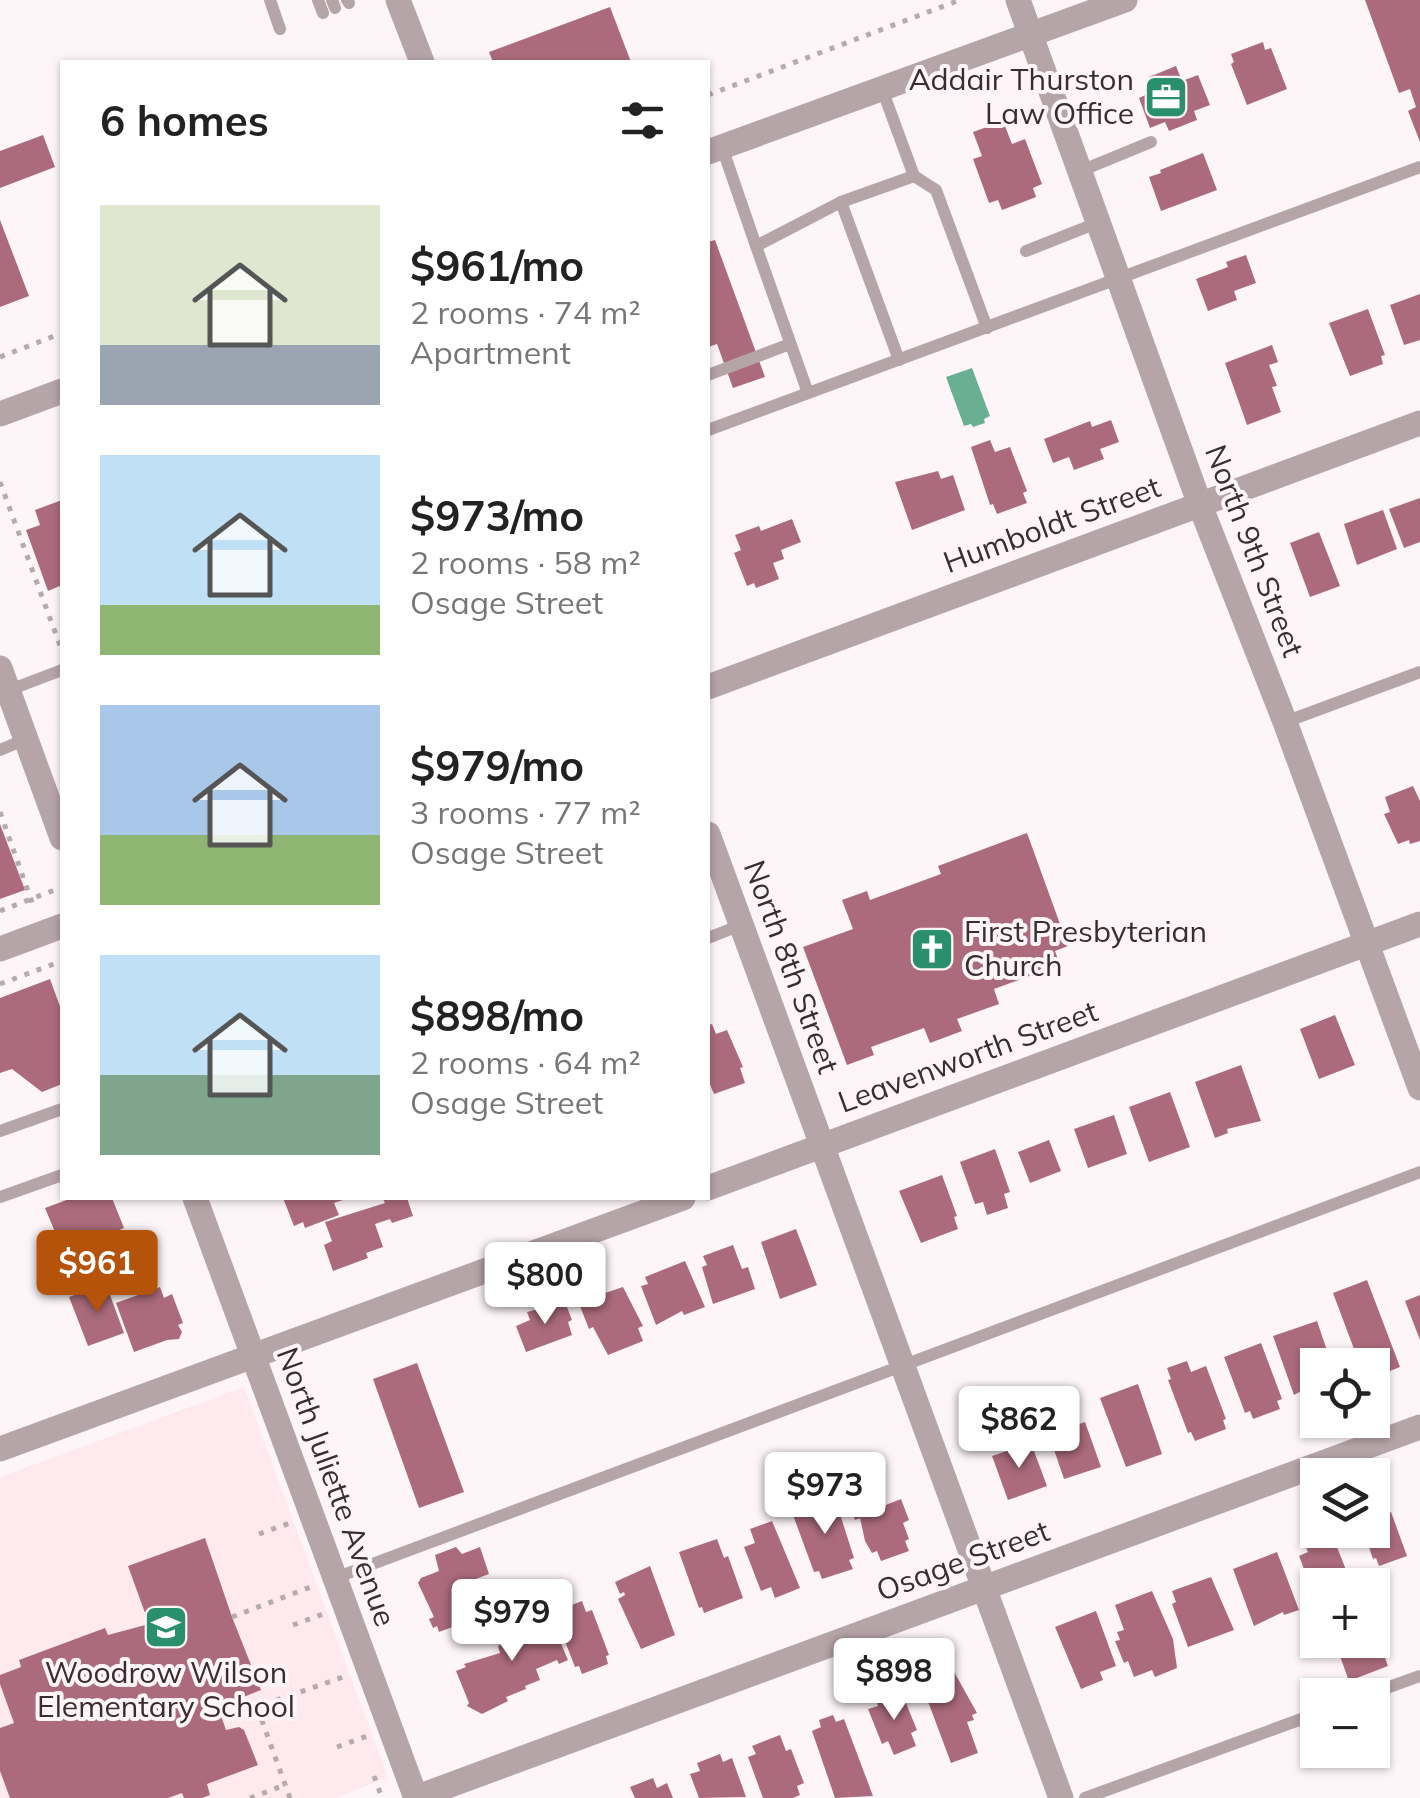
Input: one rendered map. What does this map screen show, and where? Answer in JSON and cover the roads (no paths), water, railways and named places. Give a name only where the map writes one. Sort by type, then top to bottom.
[{"type":"street","points":[[398,0],[421,60]]},
{"type":"street","name":"North 9th Street","points":[[1018,0],[1200,504],[1286,722],[1420,1088]]},
{"type":"street","points":[[715,150],[1125,0]]},
{"type":"street","points":[[0,414],[60,392]]},
{"type":"street","name":"Humboldt Street","points":[[710,686],[1420,424]]},
{"type":"street","points":[[3,684],[60,833]]},
{"type":"street","name":"North 8th Street","points":[[710,840],[1061,1798]]},
{"type":"street","name":"Leavenworth Street","points":[[710,1187],[1420,924]]},
{"type":"street","points":[[0,949],[60,927]]},
{"type":"street","name":"North Juliette Avenue","points":[[196,1200],[416,1798]]},
{"type":"street","points":[[0,1449],[678,1200]]},
{"type":"street","name":"Osage Street","points":[[416,1798],[1420,1427]]},
{"type":"lane","points":[[270,0],[280,28]]},
{"type":"lane","points":[[882,89],[914,176],[936,190],[987,328]]},
{"type":"lane","points":[[1078,172],[1151,142]]},
{"type":"lane","points":[[715,150],[756,246],[808,392]]},
{"type":"lane","points":[[710,429],[1420,167]]},
{"type":"lane","points":[[756,246],[842,202],[914,176]]},
{"type":"lane","points":[[842,202],[898,360]]},
{"type":"lane","points":[[1026,252],[1097,223]]},
{"type":"lane","points":[[710,374],[790,344]]},
{"type":"lane","points":[[3,684],[60,670]]},
{"type":"lane","points":[[1286,722],[1420,672]]},
{"type":"lane","points":[[0,750],[26,740]]},
{"type":"lane","points":[[710,937],[741,925]]},
{"type":"lane","points":[[0,1131],[60,1110]]},
{"type":"lane","points":[[335,1578],[1420,1172]]},
{"type":"lane","points":[[0,1197],[60,1176]]},
{"type":"lane","points":[[1390,1687],[1420,1676]]},
{"type":"lane","points":[[1085,1798],[1300,1720]]},
{"type":"place","name":"Addair Thurston Law Office","points":[[1166,97]]},
{"type":"place","name":"First Presbyterian Church","points":[[932,949]]},
{"type":"place","name":"Woodrow Wilson Elementary School","points":[[166,1627]]}]
